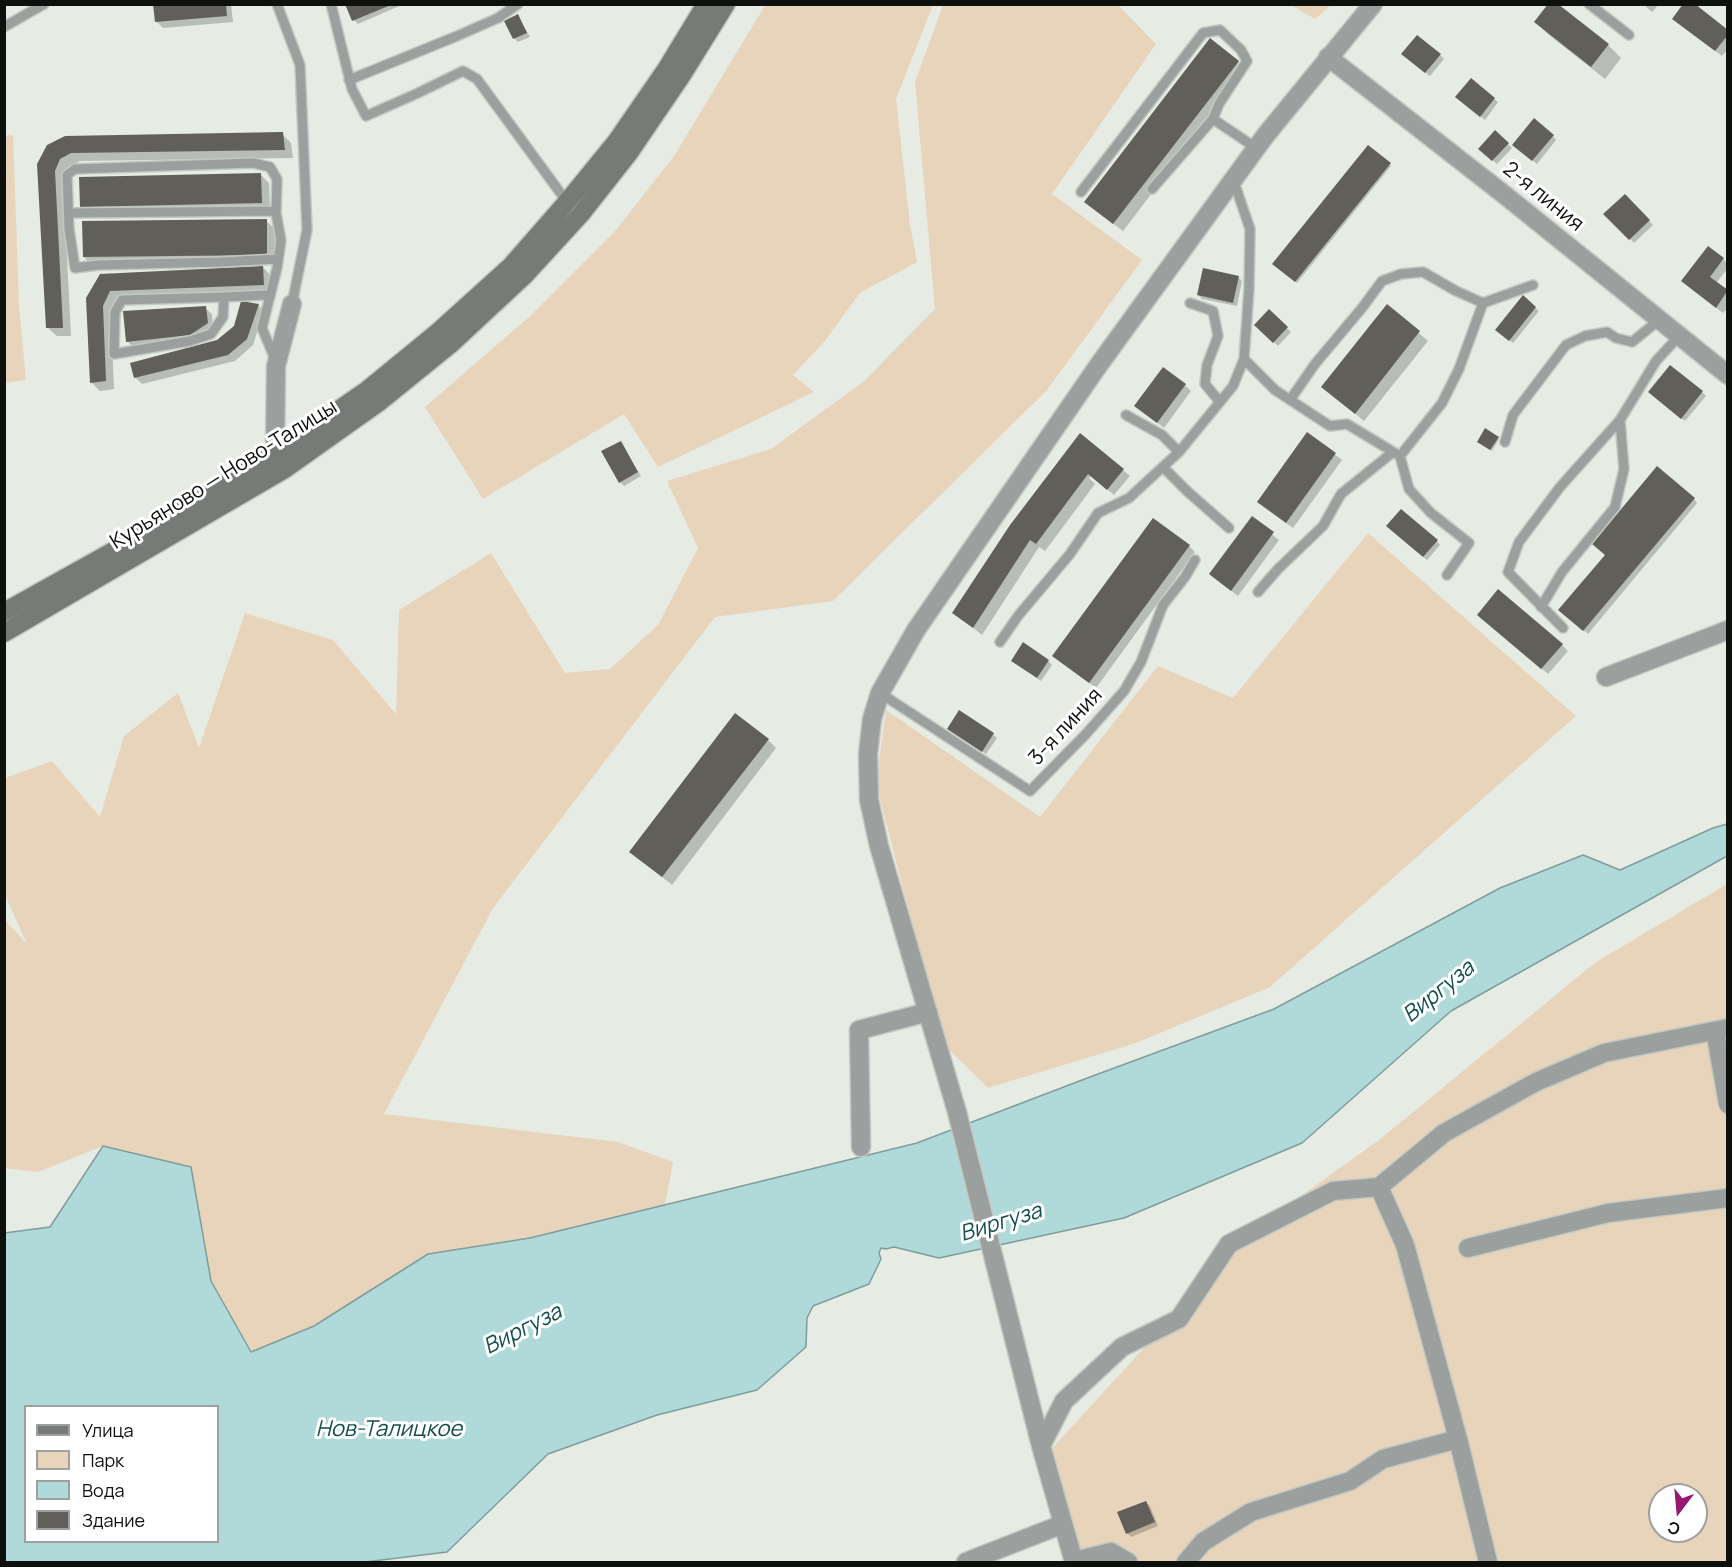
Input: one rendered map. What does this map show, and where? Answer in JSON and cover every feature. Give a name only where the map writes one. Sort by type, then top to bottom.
[{"type":"main road","name":"Курьяново — Ново-Талицы","points":[[4,612],[142,535],[275,454],[366,391],[438,333],[537,239],[616,142],[667,68],[706,4]]},
{"type":"main road","name":"Курьяново — Ново-Талицы","points":[[4,633],[285,469],[378,403],[452,343],[525,275],[581,214],[629,153],[682,75],[726,4]]},
{"type":"street","points":[[1128,1563],[1111,1552],[1074,1562],[1041,1446],[957,1112],[879,846],[869,800],[868,754],[872,719],[880,693],[916,630],[1098,366],[1256,147],[1373,4]]},
{"type":"street","name":"2-я линия","points":[[1328,57],[1728,375]]},
{"type":"street","points":[[275,454],[277,364],[292,304]]},
{"type":"street","points":[[1606,677],[1728,630]]},
{"type":"street","points":[[861,1147],[859,1030],[928,1012]]},
{"type":"street","points":[[1041,1446],[1064,1401],[1122,1347],[1179,1319],[1229,1244],[1334,1191],[1379,1187],[1444,1133],[1536,1082],[1604,1053],[1721,1030],[1728,1104]]},
{"type":"street","points":[[1379,1187],[1405,1245],[1458,1439],[1488,1563]]},
{"type":"street","points":[[1468,1248],[1608,1213],[1728,1198]]},
{"type":"street","points":[[1186,1563],[1203,1542],[1251,1512],[1350,1481],[1383,1459],[1458,1439]]},
{"type":"street","points":[[966,1563],[1063,1524]]},
{"type":"lane","points":[[4,27],[44,4]]},
{"type":"lane","points":[[278,4],[300,64],[306,230],[292,304]]},
{"type":"lane","points":[[331,4],[349,80],[366,116],[463,70],[477,79],[567,202]]},
{"type":"lane","points":[[349,80],[498,18],[518,4]]},
{"type":"lane","points":[[1589,4],[1629,35]]},
{"type":"lane","points":[[1082,192],[1203,33],[1220,30],[1241,50],[1247,61],[1219,104],[1213,119],[1152,189]]},
{"type":"lane","points":[[1213,119],[1256,147]]},
{"type":"lane","points":[[277,364],[262,328],[270,297],[278,259],[281,240],[276,211],[277,179],[270,167],[253,163],[75,169],[67,175],[75,268],[98,265],[278,259]]},
{"type":"lane","points":[[1000,642],[1018,616],[1070,554],[1098,513],[1129,498],[1179,452],[1233,386],[1244,359],[1250,229],[1233,179]]},
{"type":"lane","points":[[69,213],[276,211]]},
{"type":"lane","points":[[1290,400],[1315,364],[1382,281],[1401,274],[1423,272],[1483,303],[1533,285]]},
{"type":"lane","points":[[224,297],[223,317],[211,334],[190,341],[114,354],[115,312],[122,300],[265,295],[270,297]]},
{"type":"lane","points":[[1190,303],[1213,311],[1218,336],[1206,365],[1204,384],[1220,402]]},
{"type":"lane","points":[[1258,592],[1278,568],[1323,526],[1341,494],[1396,454],[1442,403],[1459,369],[1483,303]]},
{"type":"lane","points":[[1505,442],[1513,415],[1566,345],[1585,336],[1606,332],[1616,338],[1632,342],[1659,320]]},
{"type":"lane","points":[[1563,628],[1508,572],[1519,542],[1560,488],[1620,420],[1656,361],[1679,336]]},
{"type":"lane","points":[[1244,359],[1275,390],[1330,426],[1347,424],[1396,454],[1409,489],[1431,513],[1469,543],[1447,575]]},
{"type":"lane","points":[[1126,415],[1162,435],[1179,452]]},
{"type":"lane","points":[[1541,607],[1562,572],[1615,507],[1624,468],[1620,420]]},
{"type":"lane","points":[[1163,466],[1229,528]]},
{"type":"lane","name":"3-я линия","points":[[880,693],[1030,791],[1124,691],[1141,662],[1163,605],[1195,560]]},
{"type":"green space","points":[[766,4],[933,5],[896,99],[910,225],[917,262],[860,293],[824,342],[793,375],[814,392],[658,467],[624,414],[483,499],[425,407],[529,317],[616,230],[674,156]]},
{"type":"green space","points":[[1291,4],[1331,5],[1315,19]]},
{"type":"green space","points":[[943,5],[1118,5],[1156,44],[1052,194],[1142,260],[1047,390],[833,601],[715,617],[493,908],[384,1114],[618,1142],[673,1162],[665,1205],[530,1238],[428,1254],[314,1326],[250,1352],[211,1281],[191,1167],[103,1146],[38,1172],[5,1168],[4,919],[27,944],[5,895],[5,778],[52,761],[100,817],[124,736],[178,693],[199,748],[245,613],[333,640],[396,714],[399,610],[491,553],[565,673],[610,669],[658,625],[698,548],[667,481],[771,449],[863,382],[935,309],[915,82]]},
{"type":"green space","points":[[13,135],[19,305],[26,380],[5,383],[4,136]]},
{"type":"green space","points":[[1368,533],[1576,716],[1270,987],[1136,1043],[988,1088],[943,1044],[876,783],[886,710],[1040,817],[1158,666],[1233,698]]},
{"type":"green space","points":[[1727,884],[1727,1562],[1077,1562],[1047,1454],[1250,1232],[1379,1140],[1596,962]]},
{"type":"water","name":"Нов-Талицкое","points":[[1727,824],[1727,856],[1451,1011],[1302,1143],[1124,1218],[939,1258],[894,1247],[881,1248],[879,1253],[881,1259],[869,1284],[813,1306],[807,1318],[806,1347],[757,1390],[657,1415],[548,1454],[447,1552],[365,1562],[5,1562],[4,1233],[50,1227],[103,1146],[191,1167],[211,1281],[251,1352],[314,1326],[428,1254],[530,1238],[917,1143],[1274,1009],[1500,888],[1583,855],[1620,870],[1713,828]]},
{"type":"building","points":[[153,4],[226,4],[227,16],[155,22]]},
{"type":"building","points":[[345,4],[391,4],[391,5],[352,21]]},
{"type":"building","points":[[1548,4],[1558,4],[1609,44],[1591,67],[1534,22]]},
{"type":"building","points":[[1683,4],[1695,4],[1728,30],[1728,35],[1715,51],[1672,19]]},
{"type":"building","points":[[518,14],[527,33],[513,39],[504,21]]},
{"type":"building","points":[[1417,35],[1441,54],[1425,73],[1401,54]]},
{"type":"building","points":[[1210,38],[1239,61],[1113,224],[1084,202]]},
{"type":"building","points":[[1471,78],[1495,98],[1480,117],[1455,97]]},
{"type":"building","points":[[1534,118],[1554,135],[1532,161],[1512,145]]},
{"type":"building","points":[[1495,130],[1509,143],[1492,161],[1478,149]]},
{"type":"building","points":[[283,132],[285,150],[71,153],[60,159],[55,171],[63,328],[46,328],[37,164],[47,145],[65,136]]},
{"type":"building","points":[[1368,145],[1391,163],[1295,282],[1272,264]]},
{"type":"building","points":[[261,173],[262,203],[80,207],[79,177]]},
{"type":"building","points":[[1625,194],[1650,220],[1629,240],[1603,214]]},
{"type":"building","points":[[267,219],[267,255],[83,257],[82,221]]},
{"type":"building","points":[[1708,246],[1724,258],[1710,277],[1728,290],[1716,308],[1681,281]]},
{"type":"building","points":[[263,266],[264,285],[110,291],[103,306],[106,381],[90,383],[86,298],[100,274]]},
{"type":"building","points":[[1203,268],[1239,276],[1233,303],[1197,295]]},
{"type":"building","points":[[1523,295],[1536,307],[1509,341],[1495,330]]},
{"type":"building","points":[[241,301],[259,304],[247,339],[228,355],[134,378],[130,363],[217,340],[234,326]]},
{"type":"building","points":[[1387,304],[1420,331],[1355,414],[1321,387]]},
{"type":"building","points":[[206,306],[208,323],[190,335],[126,342],[123,311]]},
{"type":"building","points":[[1269,309],[1288,327],[1273,343],[1254,325]]},
{"type":"building","points":[[1670,365],[1703,391],[1681,419],[1648,392]]},
{"type":"building","points":[[1163,367],[1186,384],[1157,423],[1134,406]]},
{"type":"building","points":[[1485,428],[1499,437],[1490,450],[1477,442]]},
{"type":"building","points":[[1307,432],[1336,453],[1286,523],[1257,502]]},
{"type":"building","points":[[1080,433],[1124,469],[1107,490],[1088,474],[1036,544],[1030,540],[973,628],[952,613],[1010,525]]},
{"type":"building","points":[[621,441],[638,472],[619,483],[601,451]]},
{"type":"building","points":[[1657,466],[1695,498],[1583,631],[1558,610],[1605,555],[1592,544]]},
{"type":"building","points":[[1401,509],[1438,540],[1423,557],[1386,526]]},
{"type":"building","points":[[1252,516],[1274,532],[1231,591],[1209,574]]},
{"type":"building","points":[[1153,518],[1190,545],[1089,683],[1052,656]]},
{"type":"building","points":[[1498,589],[1563,644],[1541,669],[1477,615]]},
{"type":"building","points":[[1023,642],[1049,660],[1037,678],[1011,661]]},
{"type":"building","points":[[959,710],[994,733],[982,752],[947,729]]},
{"type":"building","points":[[735,713],[769,739],[662,877],[629,852]]},
{"type":"building","points":[[1146,1501],[1155,1522],[1126,1534],[1117,1512]]},
{"type":"water label","name":"Виргуза","points":[[1439,992]]},
{"type":"water label","name":"Виргуза","points":[[1001,1223]]},
{"type":"water label","name":"Виргуза","points":[[523,1330]]}]
